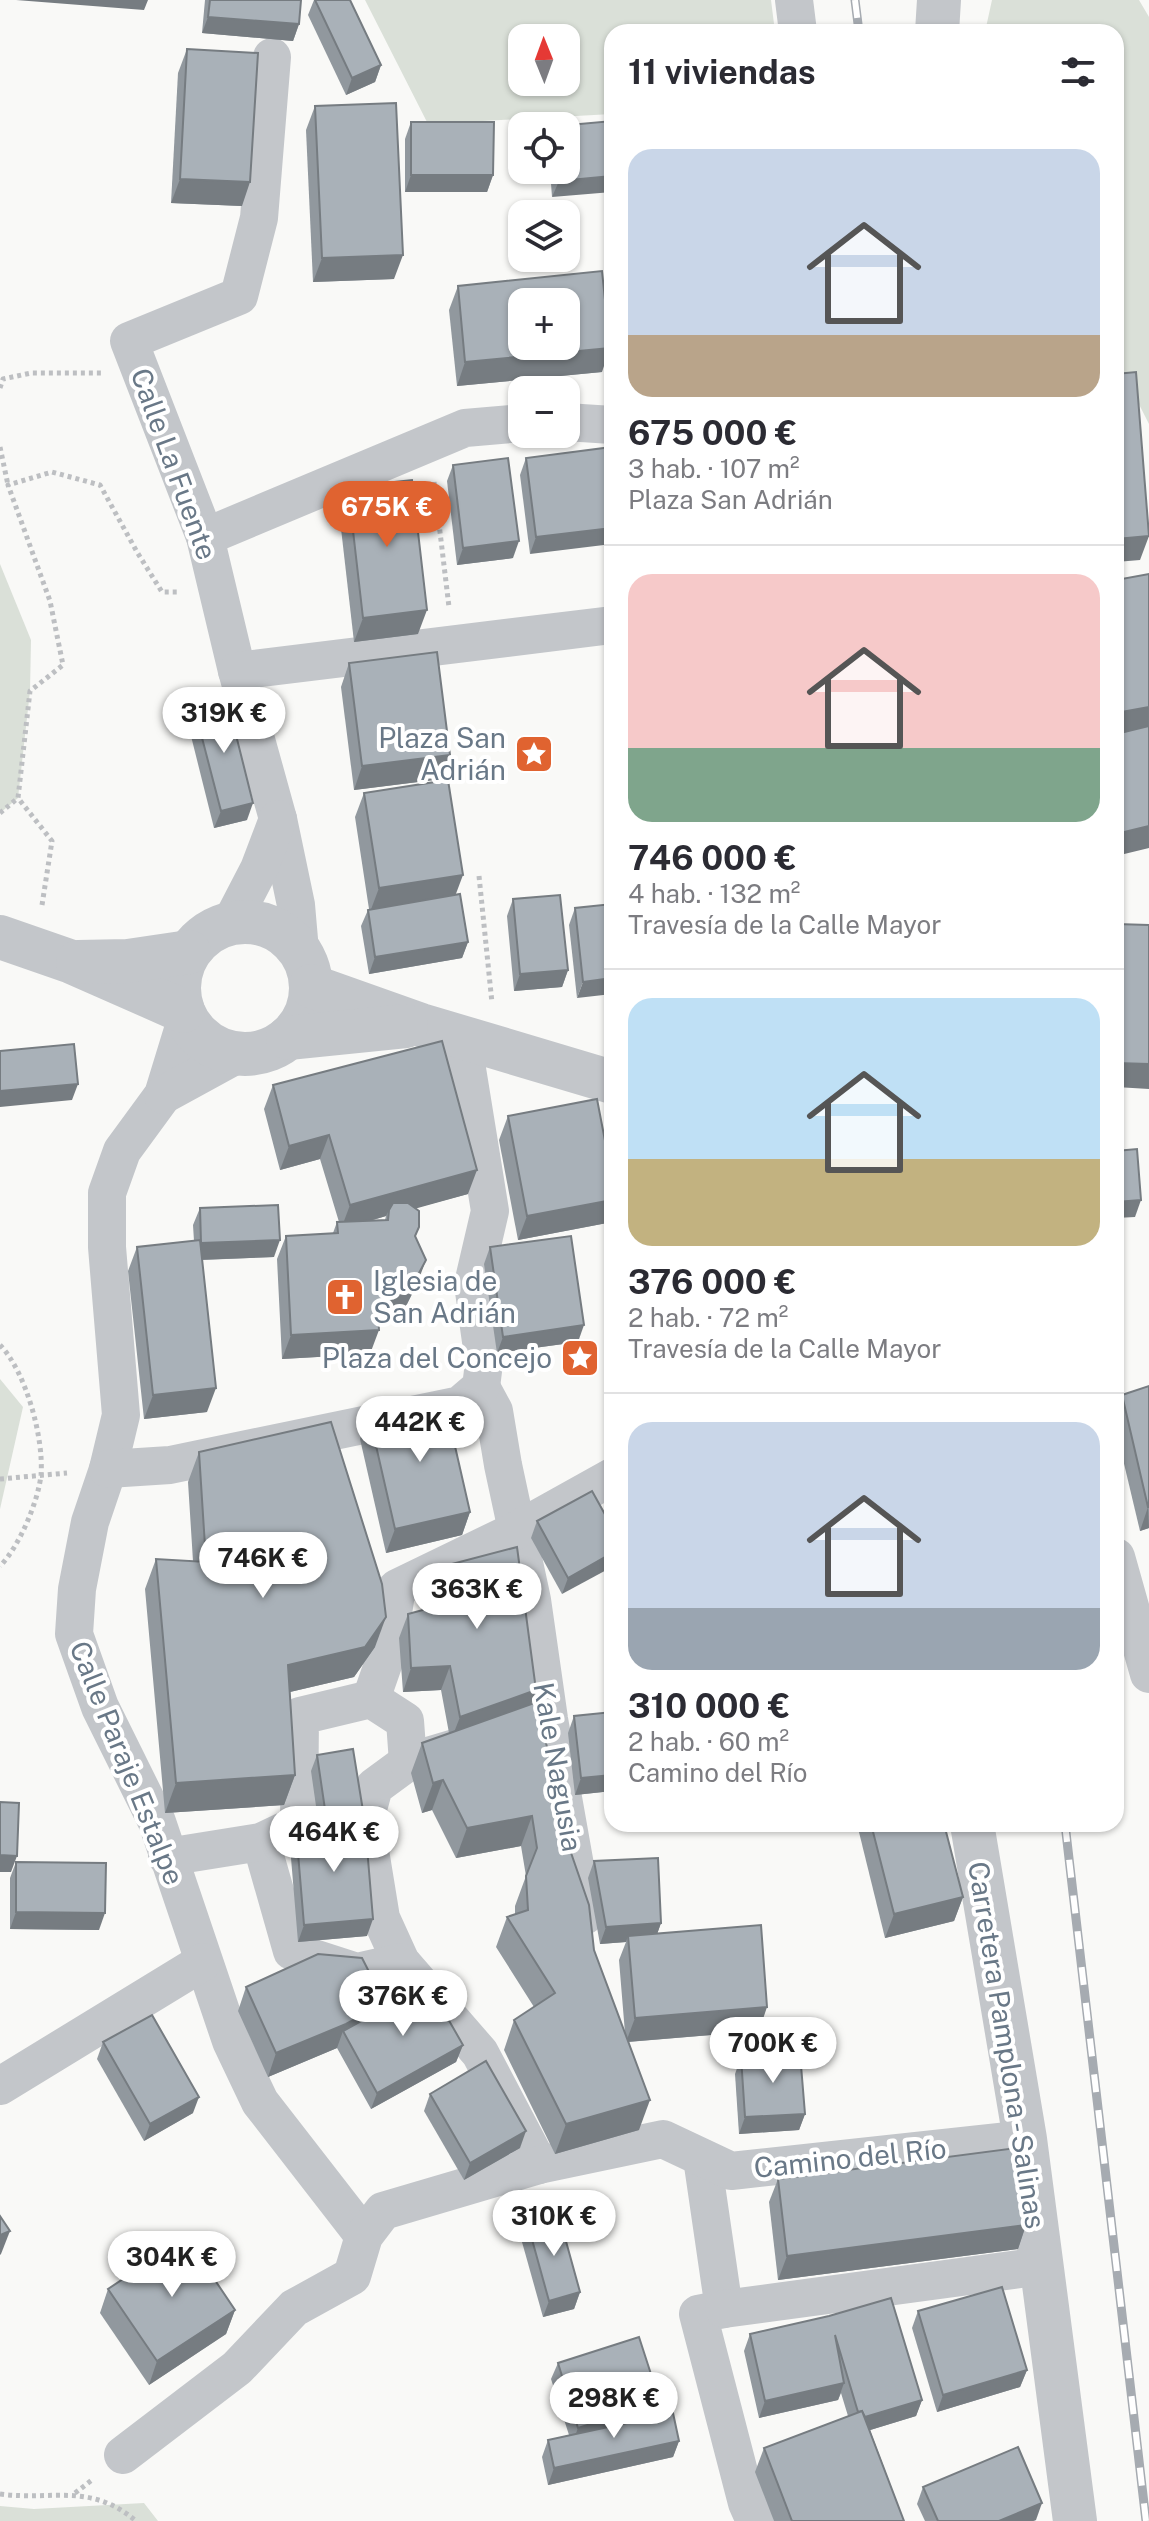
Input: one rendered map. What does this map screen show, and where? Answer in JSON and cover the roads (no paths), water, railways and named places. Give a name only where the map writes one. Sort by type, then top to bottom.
[{"type":"street","points":[[794,0],[797,24]]},
{"type":"street","points":[[938,24],[939,0]]},
{"type":"street","name":"Calle La Fuente","points":[[272,57],[259,218],[239,296],[136,358],[205,537],[237,671],[278,819],[306,969]]},
{"type":"street","points":[[580,423],[604,424]]},
{"type":"street","points":[[205,537],[465,428],[508,424]]},
{"type":"street","points":[[237,671],[604,626]]},
{"type":"street","points":[[231,923],[259,869],[278,819]]},
{"type":"street","points":[[14,942],[72,962],[184,1016],[208,1043],[238,1054],[256,1054],[288,1038],[300,1025],[308,1008],[306,969],[287,936],[270,926],[251,922],[231,923],[207,933],[189,952],[179,981],[184,1016],[163,1095]]},
{"type":"street","points":[[72,962],[128,961],[189,952]]},
{"type":"street","points":[[306,969],[421,1025],[604,1080]]},
{"type":"street","points":[[288,1038],[421,1025]]},
{"type":"street","points":[[108,1469],[170,1465],[460,1405],[481,1387],[484,1363],[473,1284],[490,1211],[480,1043]]},
{"type":"street","points":[[163,1095],[238,1054]]},
{"type":"street","name":"Calle Paraje Estalpe","points":[[163,1095],[122,1151],[107,1193],[107,1247],[121,1415],[108,1469],[90,1522],[77,1589],[74,1634],[100,1707],[157,1822],[231,2041],[260,2102],[364,2236]]},
{"type":"street","name":"Kale Nagusia","points":[[481,1387],[494,1411],[532,1600],[536,1726],[593,1953]]},
{"type":"street","points":[[371,1699],[386,1656],[397,1588],[517,1530],[604,1481]]},
{"type":"street","points":[[1124,1585],[1149,1674]]},
{"type":"street","points":[[167,1857],[261,1842],[299,1824],[300,1716],[371,1699],[405,1721],[408,1762]]},
{"type":"street","points":[[536,1726],[408,1762],[374,1787],[365,1820],[381,1918],[401,1962],[480,2053],[539,2165]]},
{"type":"street","name":"Carretera Pamplona - Salinas","points":[[973,1832],[1025,2139],[1075,2521]]},
{"type":"street","points":[[261,1842],[292,1951],[357,1972],[401,1962]]},
{"type":"street","points":[[0,2086],[203,1962]]},
{"type":"street","name":"Camino del Río","points":[[123,2455],[237,2368],[294,2308],[352,2276],[364,2236],[383,2211],[539,2165],[655,2125],[702,2158],[731,2171],[1025,2139]]},
{"type":"street","points":[[702,2158],[724,2309],[698,2314],[747,2503],[755,2521]]},
{"type":"street","name":"Carretera Pamplona - Salinas","points":[[724,2309],[1042,2266]]},
{"type":"railway","points":[[855,0],[858,24]]},
{"type":"railway","points":[[1066,1832],[1146,2521]]},
{"type":"place","name":"Plaza San Adrián","points":[[534,754]]},
{"type":"place","name":"Iglesia de San Adrián","points":[[345,1297]]},
{"type":"place","name":"Plaza del Concejo","points":[[580,1358]]}]
